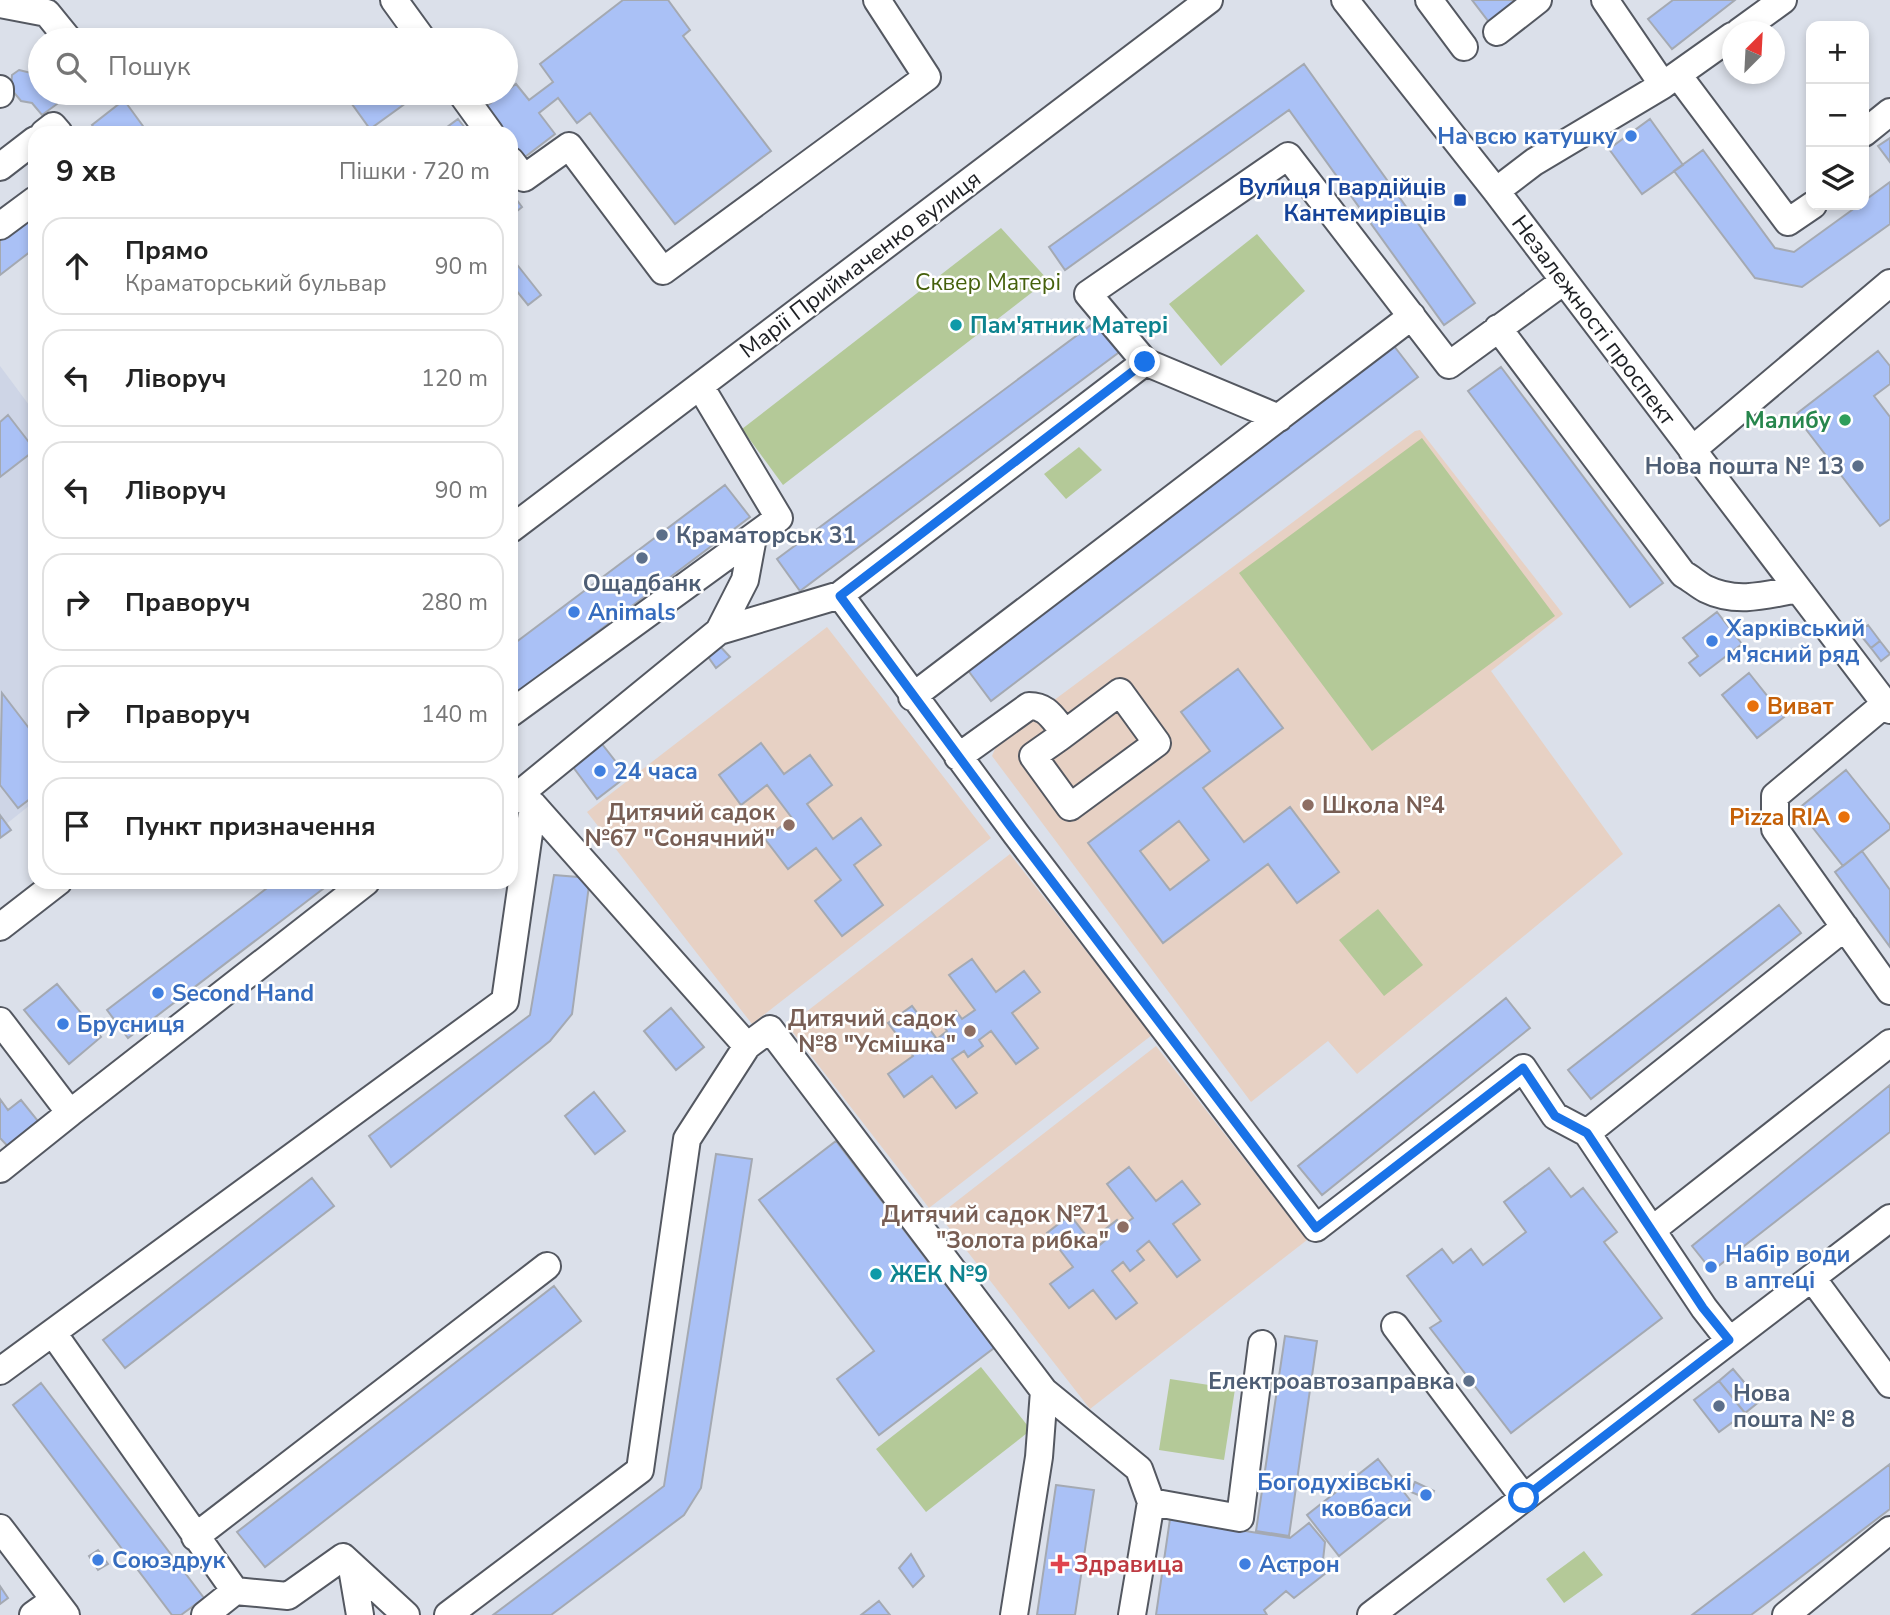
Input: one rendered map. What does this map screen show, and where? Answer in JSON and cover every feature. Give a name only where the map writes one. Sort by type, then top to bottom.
[{"type":"street","points":[[394,0],[414,28]]},
{"type":"street","points":[[518,170],[524,178],[569,146],[663,271],[928,77],[877,0]]},
{"type":"street","name":"Марії Приймаченко вулиця","points":[[518,523],[1209,0]]},
{"type":"street","name":"Незалежності проспект","points":[[1345,0],[1496,191],[1888,707]]},
{"type":"street","points":[[1429,0],[1464,47]]},
{"type":"street","points":[[1497,32],[1538,0]]},
{"type":"street","points":[[1605,0],[1788,222],[1806,210]]},
{"type":"street","points":[[1754,21],[1783,0]]},
{"type":"street","points":[[0,4],[47,13],[59,28]]},
{"type":"street","points":[[1496,191],[1534,162],[1670,80],[1722,43]]},
{"type":"street","points":[[470,105],[485,126]]},
{"type":"street","points":[[1869,128],[1890,112]]},
{"type":"street","points":[[0,167],[28,145]]},
{"type":"street","points":[[1279,418],[1145,362],[1088,294],[1288,156],[1449,365],[1564,281]]},
{"type":"street","points":[[0,226],[28,205]]},
{"type":"street","points":[[1692,450],[1890,283]]},
{"type":"street","points":[[912,696],[1412,316]]},
{"type":"street","points":[[1498,328],[1684,574],[1706,589],[1727,596],[1750,598],[1798,589]]},
{"type":"street","points":[[719,631],[840,596],[1145,362]]},
{"type":"street","points":[[518,708],[779,518],[700,386]]},
{"type":"street","points":[[518,825],[520,798],[719,631],[746,580],[753,537]]},
{"type":"street","points":[[840,596],[912,696],[1316,1228],[1523,1068],[1555,1116],[1587,1133],[1703,1308],[1729,1340]]},
{"type":"street","points":[[958,757],[1028,706],[1046,710],[1064,732]]},
{"type":"street","points":[[1888,707],[1775,796],[1775,830],[1890,991]]},
{"type":"street","points":[[520,798],[747,1046]]},
{"type":"street","points":[[0,927],[49,889]]},
{"type":"street","points":[[0,1169],[357,889]]},
{"type":"street","points":[[0,1371],[505,1001],[513,889]]},
{"type":"street","points":[[1587,1133],[1845,928]]},
{"type":"street","points":[[0,1021],[70,1113]]},
{"type":"street","points":[[449,1615],[640,1470],[687,1139],[747,1046],[770,1029],[1044,1391],[1139,1469],[1151,1502],[1132,1615]]},
{"type":"street","points":[[1653,1230],[1890,1043]]},
{"type":"street","points":[[1371,1615],[1890,1218]]},
{"type":"street","points":[[195,1537],[547,1266]]},
{"type":"street","points":[[1812,1278],[1890,1384]]},
{"type":"street","points":[[1395,1326],[1524,1498]]},
{"type":"street","points":[[53,1333],[235,1591]]},
{"type":"street","points":[[1151,1502],[1240,1518],[1262,1344]]},
{"type":"street","points":[[1014,1615],[1039,1457],[1044,1391]]},
{"type":"street","points":[[0,1528],[51,1610]]},
{"type":"street","points":[[1790,1614],[1890,1530]]},
{"type":"street","points":[[205,1615],[235,1591],[288,1596],[343,1557],[352,1568],[407,1615]]},
{"type":"street","points":[[352,1568],[360,1615]]},
{"type":"shaded area","points":[[0,366],[28,404],[28,807],[0,829]]},
{"type":"shaded area","name":"Школа №4","points":[[1420,430],[1563,614],[1491,671],[1623,854],[1357,1074],[1328,1041],[1251,1102],[992,756],[998,742],[1415,431]]},
{"type":"shaded area","name":"Дитячий садок №67 \"Сонячний\"","points":[[827,627],[991,838],[752,1024],[587,812]]},
{"type":"shaded area","name":"Дитячий садок №8 \"Усмішка\"","points":[[1010,854],[1152,1035],[929,1208],[788,1026]]},
{"type":"shaded area","name":"Дитячий садок №71 \"Золота рибка\"","points":[[1156,1046],[1307,1240],[1090,1409],[939,1215]]},
{"type":"green space","name":"Сквер Матері","points":[[1001,228],[1048,280],[783,485],[742,429]]},
{"type":"green space","points":[[1257,234],[1305,291],[1221,366],[1169,304]]},
{"type":"green space","points":[[1422,438],[1555,616],[1372,751],[1239,573]]},
{"type":"green space","points":[[1079,447],[1102,470],[1066,499],[1044,474]]},
{"type":"green space","points":[[1378,909],[1423,965],[1384,996],[1339,940]]},
{"type":"green space","points":[[981,1367],[1031,1430],[926,1512],[876,1449]]},
{"type":"green space","points":[[1170,1379],[1235,1389],[1224,1460],[1159,1450]]},
{"type":"green space","points":[[1584,1551],[1603,1575],[1564,1603],[1546,1579]]},
{"type":"building","points":[[623,0],[668,0],[690,30],[683,36],[771,151],[675,224],[590,113],[577,123],[558,98],[539,113],[555,134],[521,160],[518,156],[518,126],[490,126],[484,108],[488,105],[518,105],[518,86],[529,100],[553,82],[540,64]]},
{"type":"building","points":[[1472,0],[1526,0],[1492,26]]},
{"type":"building","points":[[1673,0],[1735,0],[1672,49],[1648,19]]},
{"type":"building","points":[[1304,64],[1475,303],[1444,325],[1289,110],[1065,270],[1049,247]]},
{"type":"building","points":[[19,70],[28,72],[28,102],[21,101],[11,89],[12,75]]},
{"type":"building","points":[[34,105],[56,105],[42,115]]},
{"type":"building","points":[[118,105],[128,105],[143,126],[93,126]]},
{"type":"building","points":[[353,105],[403,105],[374,126],[368,126]]},
{"type":"building","points":[[458,119],[464,126],[448,126]]},
{"type":"building","points":[[1650,119],[1683,165],[1642,194],[1609,149]]},
{"type":"building","points":[[1890,138],[1890,162],[1878,146]]},
{"type":"building","points":[[1703,150],[1775,248],[1794,252],[1852,210],[1869,210],[1869,197],[1890,182],[1890,224],[1802,287],[1755,278],[1674,171]]},
{"type":"building","points":[[28,214],[28,253],[0,275],[0,235]]},
{"type":"building","points":[[518,266],[541,295],[528,305],[518,293]]},
{"type":"building","points":[[1099,319],[1122,350],[800,591],[777,559]]},
{"type":"building","points":[[1394,346],[1418,377],[991,701],[967,669]]},
{"type":"building","points":[[1878,351],[1890,366],[1890,384],[1874,396],[1890,417],[1890,519],[1880,526],[1795,415]]},
{"type":"building","points":[[1501,367],[1663,583],[1630,607],[1468,391]]},
{"type":"building","points":[[8,415],[28,441],[28,455],[0,477],[0,422]]},
{"type":"building","points":[[725,485],[750,517],[518,692],[518,641]]},
{"type":"building","name":"Харківський м'ясний ряд","points":[[1717,612],[1742,644],[1700,676],[1689,663],[1698,656],[1683,638]]},
{"type":"building","points":[[1868,625],[1880,641],[1871,648],[1858,632]]},
{"type":"building","points":[[1880,641],[1890,654],[1881,661],[1871,648]]},
{"type":"building","points":[[717,643],[730,657],[716,668],[704,651]]},
{"type":"building","points":[[1238,669],[1283,728],[1203,788],[1244,842],[1290,807],[1339,872],[1297,903],[1268,864],[1163,943],[1088,843],[1210,751],[1181,712]],"holes":[[[1179,821],[1209,860],[1170,890],[1140,851]]]},
{"type":"building","name":"Виват","points":[[1749,673],[1784,717],[1757,738],[1722,695]]},
{"type":"building","points":[[2,693],[28,727],[28,800],[18,808],[0,785]]},
{"type":"building","points":[[761,743],[784,774],[810,755],[832,785],[807,804],[833,839],[861,818],[881,845],[854,865],[883,905],[842,936],[815,901],[841,880],[816,848],[788,869],[765,839],[792,818],[767,785],[741,805],[719,775]]},
{"type":"building","name":"24 часа","points":[[602,744],[627,776],[597,799],[573,767]]},
{"type":"building","name":"Pizza RIA","points":[[1846,770],[1890,825],[1890,829],[1843,866],[1798,809]]},
{"type":"building","points":[[0,815],[11,830],[0,838]]},
{"type":"building","points":[[1862,851],[1890,890],[1890,947],[1835,872]]},
{"type":"building","points":[[554,875],[590,878],[572,1014],[550,1041],[391,1167],[369,1136],[530,1015]]},
{"type":"building","points":[[266,889],[323,889],[128,1038],[107,1010]]},
{"type":"building","points":[[1779,905],[1801,933],[1591,1099],[1568,1070]]},
{"type":"building","points":[[972,959],[996,992],[1024,971],[1040,992],[1012,1013],[1038,1048],[1016,1064],[991,1031],[979,1040],[983,1046],[968,1057],[964,1051],[952,1059],[977,1093],[956,1108],[932,1076],[904,1097],[888,1074],[913,1056],[888,1023],[912,1006],[937,1039],[947,1031],[941,1023],[956,1011],[962,1019],[975,1010],[949,975]]},
{"type":"building","name":"Брусниця","points":[[57,984],[101,1037],[69,1064],[24,1010]]},
{"type":"building","points":[[1506,998],[1530,1028],[1322,1195],[1298,1166]]},
{"type":"building","points":[[671,1008],[704,1047],[676,1070],[644,1031]]},
{"type":"building","points":[[1890,1085],[1890,1132],[1712,1271],[1692,1246]]},
{"type":"building","points":[[594,1092],[625,1131],[595,1154],[565,1116]]},
{"type":"building","points":[[0,1099],[8,1110],[21,1100],[38,1121],[25,1132],[31,1139],[14,1153],[0,1138]]},
{"type":"building","name":"ЖЕК №9","points":[[836,1141],[994,1348],[879,1435],[837,1379],[874,1351],[759,1200]]},
{"type":"building","points":[[716,1154],[752,1159],[701,1488],[684,1515],[551,1615],[493,1615],[664,1486]]},
{"type":"building","points":[[1129,1167],[1156,1201],[1182,1181],[1200,1204],[1173,1224],[1200,1260],[1177,1277],[1149,1241],[1137,1251],[1144,1260],[1130,1271],[1123,1262],[1112,1271],[1137,1303],[1116,1319],[1093,1290],[1069,1308],[1050,1284],[1073,1267],[1047,1233],[1070,1215],[1096,1248],[1108,1238],[1103,1231],[1117,1220],[1122,1226],[1133,1218],[1107,1184]]},
{"type":"building","points":[[1549,1168],[1571,1197],[1583,1188],[1617,1232],[1604,1242],[1662,1318],[1511,1433],[1430,1328],[1441,1321],[1407,1276],[1442,1249],[1453,1263],[1471,1249],[1483,1265],[1526,1232],[1504,1202]]},
{"type":"building","points":[[312,1178],[334,1206],[125,1368],[103,1340]]},
{"type":"building","points":[[554,1286],[581,1321],[265,1567],[237,1532]]},
{"type":"building","points":[[1285,1336],[1317,1341],[1289,1536],[1256,1531]]},
{"type":"building","points":[[1733,1369],[1760,1401],[1745,1413],[1719,1381]]},
{"type":"building","name":"Нова пошта № 8","points":[[1719,1381],[1745,1413],[1719,1432],[1694,1400]]},
{"type":"building","points":[[41,1383],[204,1598],[181,1615],[172,1615],[13,1405]]},
{"type":"building","points":[[1378,1459],[1410,1500],[1339,1556],[1307,1515]]},
{"type":"building","points":[[1890,1464],[1890,1509],[1751,1615],[1692,1615]]},
{"type":"building","points":[[1415,1482],[1434,1491],[1430,1500],[1411,1492]]},
{"type":"building","points":[[1056,1485],[1094,1490],[1075,1615],[1037,1615]]},
{"type":"building","name":"Астрон","points":[[1170,1519],[1290,1538],[1309,1523],[1325,1542],[1323,1560],[1331,1569],[1294,1598],[1286,1591],[1264,1610],[1267,1615],[1156,1615]]},
{"type":"building","name":"Союздрук","points":[[98,1550],[108,1564],[98,1570],[89,1556]]},
{"type":"building","points":[[911,1554],[924,1576],[913,1587],[899,1568]]},
{"type":"building","points":[[0,1586],[8,1598],[0,1604]]},
{"type":"building","points":[[879,1601],[890,1615],[861,1615]]},
{"type":"place","name":"На всю катушку","points":[[1631,136]]},
{"type":"place","name":"Вулиця Гвардійців Кантемирівців","points":[[1460,200]]},
{"type":"place","name":"Пам'ятник Матері","points":[[956,325]]},
{"type":"place","name":"Малибу","points":[[1845,420]]},
{"type":"place","name":"Нова пошта № 13","points":[[1858,466]]},
{"type":"place","name":"Краматорськ 31","points":[[662,535]]},
{"type":"place","name":"Ощадбанк","points":[[642,558]]},
{"type":"place","name":"Animals","points":[[574,612]]},
{"type":"place","name":"Харківський м'ясний ряд","points":[[1712,641]]},
{"type":"place","name":"Виват","points":[[1753,706]]},
{"type":"place","name":"24 часа","points":[[600,771]]},
{"type":"place","name":"Школа №4","points":[[1308,805]]},
{"type":"place","name":"Pizza RIA","points":[[1844,817]]},
{"type":"place","name":"Дитячий садок №67 \"Сонячний\"","points":[[789,825]]},
{"type":"place","name":"Second Hand","points":[[158,993]]},
{"type":"place","name":"Брусниця","points":[[63,1024]]},
{"type":"place","name":"Дитячий садок №8 \"Усмішка\"","points":[[970,1031]]},
{"type":"place","name":"Дитячий садок №71 \"Золота рибка\"","points":[[1123,1227]]},
{"type":"place","name":"Набір води в аптеці","points":[[1711,1267]]},
{"type":"place","name":"ЖЕК №9","points":[[876,1274]]},
{"type":"place","name":"Електроавтозаправка","points":[[1469,1381]]},
{"type":"place","name":"Нова пошта № 8","points":[[1719,1406]]},
{"type":"place","name":"Богодухівські ковбаси","points":[[1426,1495]]},
{"type":"place","name":"Союздрук","points":[[98,1560]]},
{"type":"place","name":"Здравица","points":[[1060,1564]]},
{"type":"place","name":"Астрон","points":[[1245,1564]]},
{"type":"route","points":[[1145,362],[840,596],[1016,834],[1316,1228],[1523,1068],[1555,1116],[1587,1133],[1703,1308],[1729,1340],[1524,1498]]}]
